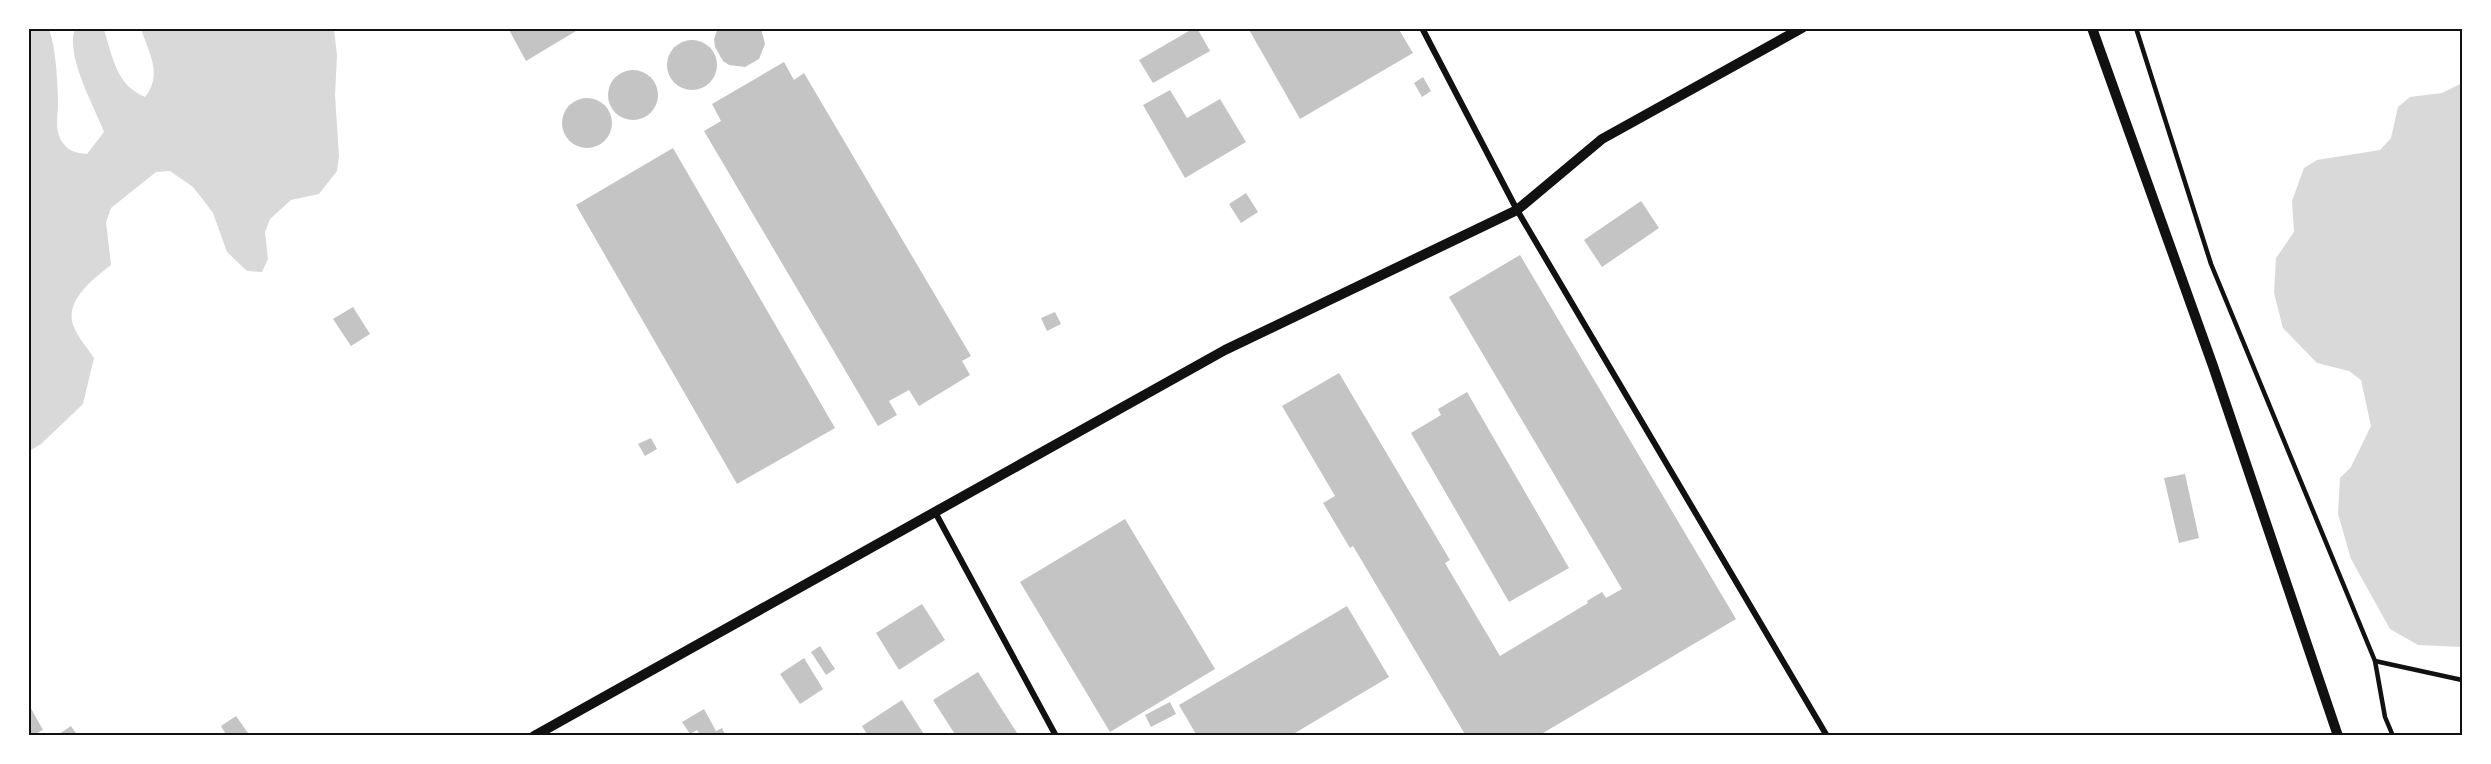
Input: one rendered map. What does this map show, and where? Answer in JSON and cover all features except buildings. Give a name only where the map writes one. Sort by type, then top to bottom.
[{"type":"street","points":[[1422,28],[1517,210],[1827,735]]},
{"type":"street","points":[[534,735],[1225,350],[1517,210],[1602,140],[1802,28]]},
{"type":"street","points":[[2092,28],[2213,366],[2338,735]]},
{"type":"street","points":[[934,512],[1056,735]]},
{"type":"lane","points":[[2136,28],[2211,264],[2375,661],[2385,717],[2393,735]]},
{"type":"lane","points":[[2375,661],[2463,680]]},
{"type":"shaded area","points":[[29,28],[49,29],[57,72],[57,127],[60,138],[71,150],[87,154],[104,132],[77,66],[73,40],[75,29],[104,30],[117,70],[135,92],[145,97],[154,72],[151,55],[141,29],[334,29],[337,56],[335,95],[339,156],[337,171],[319,194],[291,200],[270,219],[265,232],[268,259],[262,272],[247,271],[227,252],[213,213],[193,187],[170,171],[156,172],[111,208],[106,222],[111,265],[78,296],[72,312],[75,330],[94,358],[83,404],[41,444],[29,451]]},
{"type":"shaded area","points":[[2462,83],[2462,647],[2418,645],[2390,629],[2351,559],[2338,514],[2340,478],[2351,467],[2371,426],[2361,380],[2349,371],[2317,363],[2283,328],[2274,293],[2276,258],[2294,232],[2292,201],[2304,168],[2317,160],[2380,150],[2391,138],[2398,107],[2410,97],[2442,93]]}]
